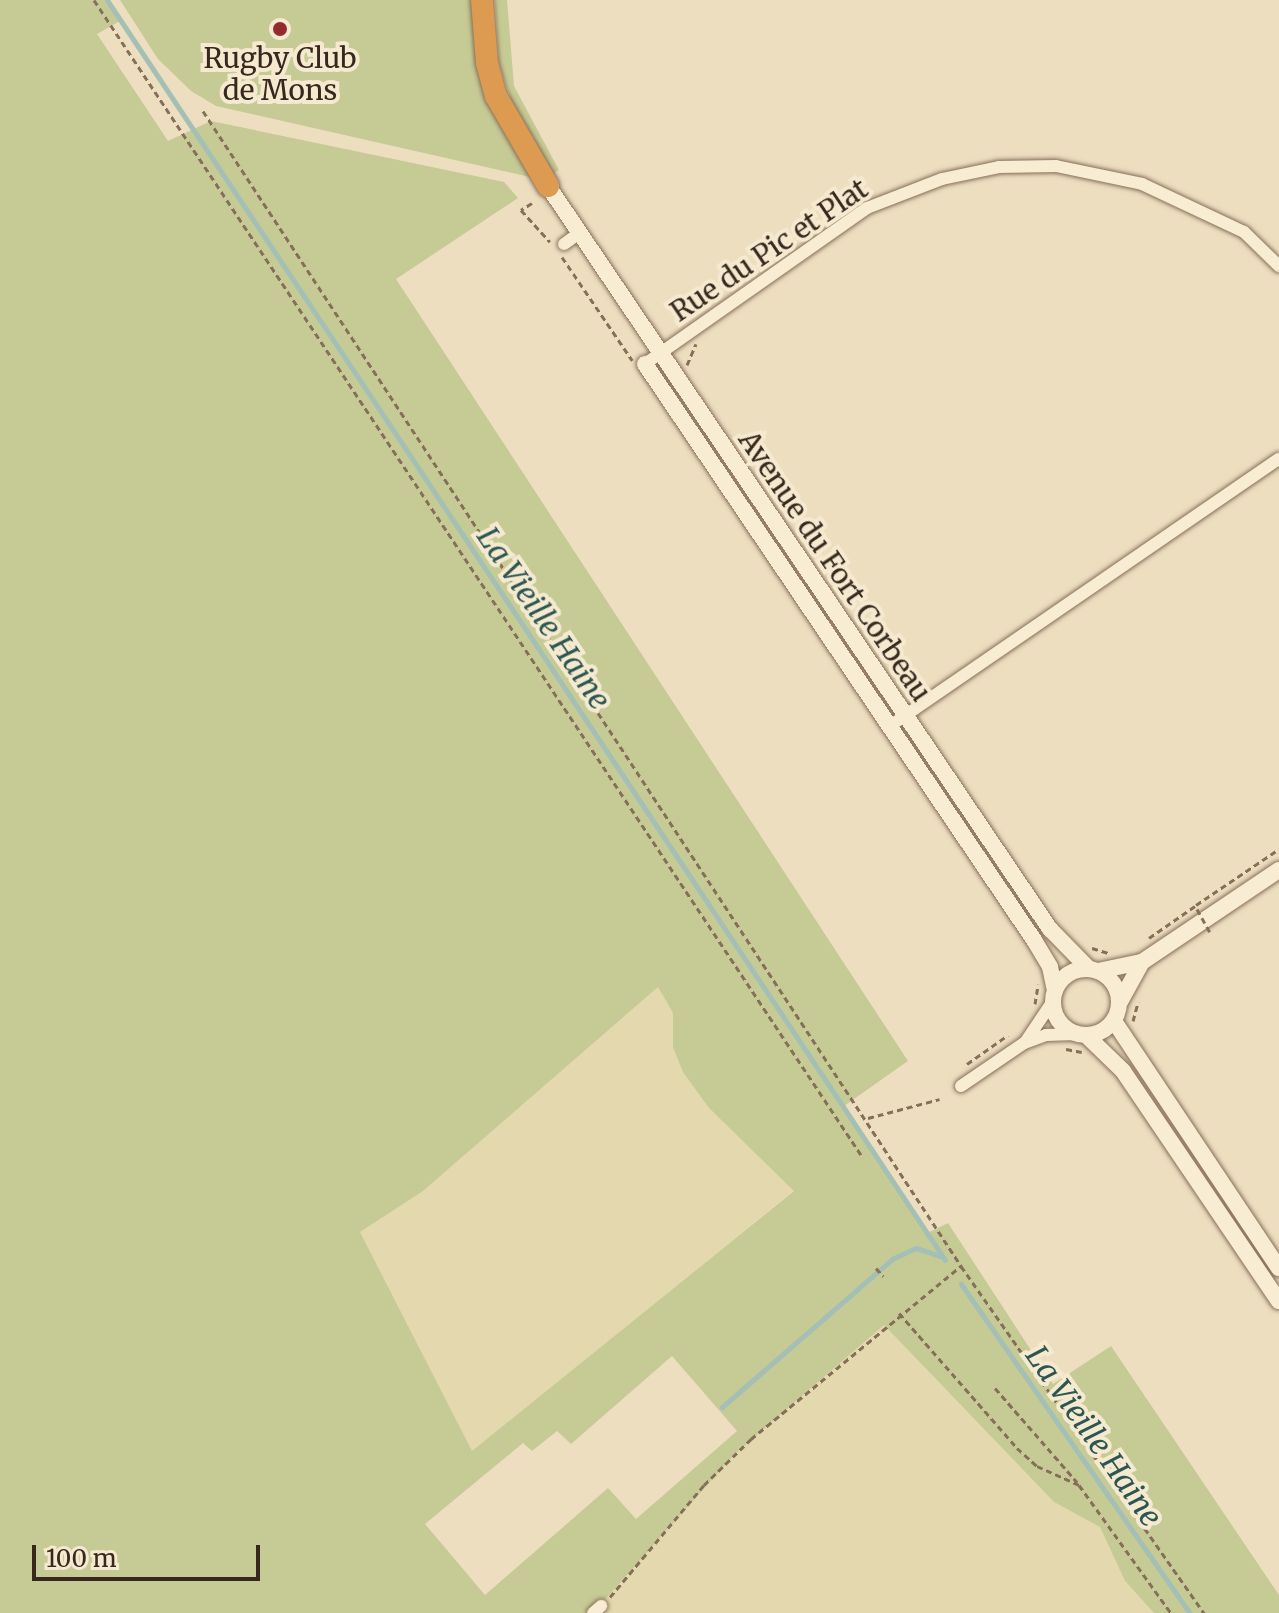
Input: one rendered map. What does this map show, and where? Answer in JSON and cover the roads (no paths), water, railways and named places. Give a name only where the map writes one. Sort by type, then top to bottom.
[{"type":"highway","points":[[482,0],[487,63],[496,96],[548,186]]},
{"type":"street","name":"Rue du Pic et Plat","points":[[645,364],[867,208],[942,179],[999,167],[1056,166],[1142,184],[1244,232],[1279,266]]},
{"type":"street","name":"Avenue du Fort Corbeau","points":[[548,186],[1050,929],[1093,970]]},
{"type":"street","points":[[564,244],[579,233]]},
{"type":"street","name":"Avenue du Fort Corbeau","points":[[645,364],[1034,940],[1050,967],[1054,995]]},
{"type":"street","points":[[890,726],[1279,459]]},
{"type":"street","points":[[1024,1043],[1068,973],[1142,962],[1279,870]]},
{"type":"street","points":[[961,1086],[1024,1043],[1046,1035],[1081,1035],[1114,1021],[1120,1002],[1142,962]]},
{"type":"street","points":[[1093,970],[1113,982],[1120,1002]]},
{"type":"street","points":[[1054,995],[1058,1021],[1081,1035],[1123,1071],[1273,1280],[1279,1301]]},
{"type":"street","points":[[1114,1021],[1279,1268]]},
{"type":"waterway","name":"La Vieille Haine","points":[[107,0],[945,1260]]},
{"type":"waterway","points":[[722,1407],[892,1259],[916,1248],[941,1256]]},
{"type":"waterway","name":"La Vieille Haine","points":[[961,1284],[1190,1613]]},
{"type":"place","name":"Rugby Club de Mons","points":[[280,29]]}]
